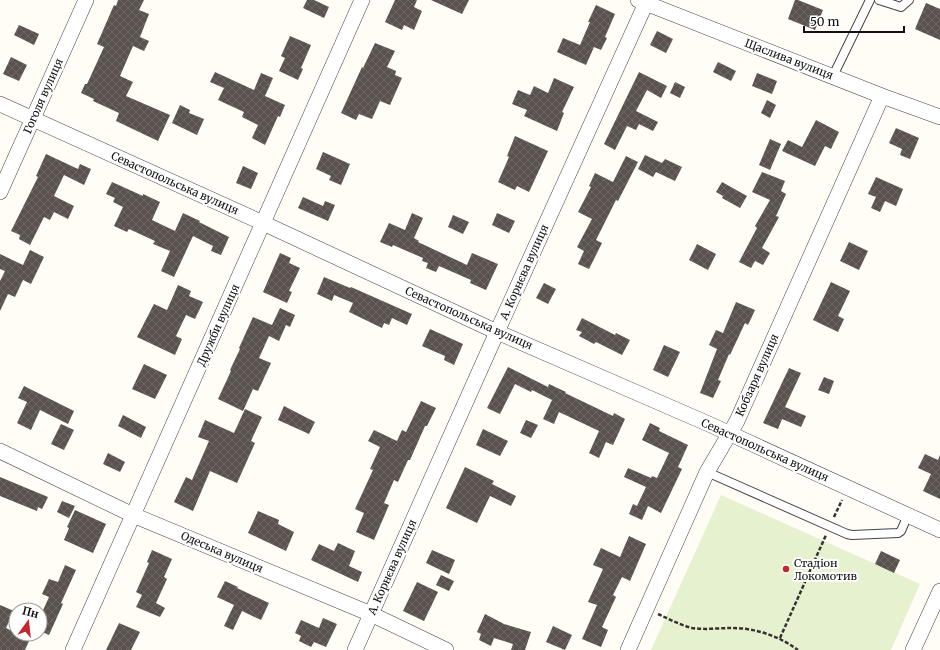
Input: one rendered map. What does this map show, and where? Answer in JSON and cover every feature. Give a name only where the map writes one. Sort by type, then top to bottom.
[{"type":"street","name":"Гоголя вулиця","points":[[0,192],[86,0]]},
{"type":"street","name":"Дружби вулиця","points":[[73,650],[362,0]]},
{"type":"street","name":"Щаслива вулиця","points":[[642,2],[882,96],[940,116]]},
{"type":"street","name":"А. Корнєва вулиця","points":[[355,650],[642,2]]},
{"type":"street","name":"Кобзаря вулиця","points":[[628,650],[707,472],[730,434],[882,96]]},
{"type":"street","name":"Севастопольська вулиця","points":[[0,104],[263,223],[497,332],[730,434],[940,530]]},
{"type":"street","name":"Одеська вулиця","points":[[0,451],[133,515],[371,614],[446,650]]},
{"type":"street","points":[[913,650],[940,591]]},
{"type":"lane","points":[[833,76],[870,0]]},
{"type":"lane","points":[[879,0],[901,7],[909,0]]},
{"type":"lane","points":[[707,472],[850,535],[895,533],[901,531],[908,515]]},
{"type":"path","points":[[780,638],[848,487]]},
{"type":"path","points":[[646,608],[685,626],[693,628],[745,629],[780,638],[798,650]]},
{"type":"green space","name":"Стадіон Локомотив","points":[[721,495],[920,584],[891,650],[651,650]]},
{"type":"building","points":[[118,0],[144,0],[139,10],[149,14],[140,37],[149,41],[144,51],[133,46],[120,76],[133,82],[126,96],[170,115],[158,141],[116,121],[119,113],[93,101],[94,99],[81,93],[85,84],[87,84],[104,47],[97,44],[114,5],[116,6]]},
{"type":"building","points":[[307,0],[314,0],[329,7],[324,18],[303,8]]},
{"type":"building","points":[[395,0],[417,0],[414,7],[422,11],[414,30],[404,25],[402,30],[385,22]]},
{"type":"building","points":[[431,0],[469,0],[462,14]]},
{"type":"building","points":[[795,0],[823,10],[815,30],[788,19]]},
{"type":"building","points":[[926,3],[940,9],[940,40],[915,29]]},
{"type":"building","points":[[596,5],[615,14],[605,37],[607,38],[601,50],[594,47],[586,65],[557,52],[563,38],[580,45]]},
{"type":"building","points":[[19,25],[39,34],[34,45],[14,35]]},
{"type":"building","points":[[657,31],[673,39],[666,53],[650,45]]},
{"type":"building","points":[[290,36],[311,45],[301,68],[303,69],[298,80],[279,71],[285,58],[281,56]]},
{"type":"building","points":[[375,43],[395,51],[387,67],[396,71],[395,75],[402,78],[390,105],[380,101],[372,119],[359,114],[356,120],[341,113],[362,67],[363,68]]},
{"type":"building","points":[[11,57],[27,65],[19,81],[3,74]]},
{"type":"building","points":[[718,62],[736,71],[731,81],[713,72]]},
{"type":"building","points":[[215,72],[254,90],[261,73],[273,78],[265,96],[285,105],[280,117],[278,116],[265,145],[252,138],[258,125],[242,117],[244,112],[218,100],[224,88],[210,82]]},
{"type":"building","points":[[639,72],[667,86],[661,98],[647,90],[636,111],[658,122],[653,131],[639,124],[636,130],[627,126],[615,150],[604,144]]},
{"type":"building","points":[[757,73],[777,81],[772,94],[752,86]]},
{"type":"building","points":[[554,78],[574,87],[562,112],[564,113],[557,131],[524,116],[527,110],[512,104],[518,90],[530,95],[534,86],[548,93]]},
{"type":"building","points":[[675,82],[685,87],[680,98],[670,93]]},
{"type":"building","points":[[767,100],[776,105],[770,118],[761,113]]},
{"type":"building","points":[[180,105],[190,110],[189,113],[204,119],[197,135],[172,123]]},
{"type":"building","points":[[816,120],[839,132],[831,149],[825,146],[815,166],[782,151],[788,140],[802,147]]},
{"type":"building","points":[[896,128],[919,138],[910,159],[900,155],[902,149],[889,143]]},
{"type":"building","points":[[515,136],[548,151],[529,192],[517,186],[515,190],[498,182],[509,157],[507,156]]},
{"type":"building","points":[[770,139],[781,144],[770,170],[759,165]]},
{"type":"building","points":[[323,152],[350,164],[341,185],[329,180],[331,176],[316,169]]},
{"type":"building","points":[[46,154],[78,169],[80,164],[91,169],[84,185],[64,175],[54,196],[74,206],[68,219],[54,212],[50,220],[44,217],[30,245],[19,239],[20,235],[11,231],[38,177],[36,176]]},
{"type":"building","points":[[645,155],[662,163],[665,159],[682,167],[675,181],[656,172],[653,177],[638,169]]},
{"type":"building","points":[[626,156],[638,162],[618,201],[616,200],[596,240],[602,243],[589,269],[578,264],[584,251],[577,247],[592,219],[578,212],[591,187],[589,186],[595,173],[613,182]]},
{"type":"building","points":[[243,166],[258,173],[251,189],[236,183]]},
{"type":"building","points":[[762,172],[785,181],[781,191],[786,194],[776,216],[779,217],[762,248],[770,253],[763,265],[755,261],[751,268],[739,262],[757,228],[755,226],[770,200],[752,192]]},
{"type":"building","points":[[876,177],[903,189],[896,206],[885,201],[880,212],[871,208],[876,197],[868,194]]},
{"type":"building","points":[[112,182],[160,202],[152,220],[175,231],[183,213],[229,237],[221,255],[211,251],[213,246],[193,236],[174,277],[161,271],[170,251],[153,244],[155,241],[129,229],[127,232],[114,226],[123,207],[113,202],[115,198],[106,194]]},
{"type":"building","points":[[722,182],[747,196],[740,208],[722,198],[723,196],[716,192]]},
{"type":"building","points":[[303,197],[323,206],[325,201],[335,205],[328,221],[298,208]]},
{"type":"building","points":[[412,213],[423,218],[414,238],[419,241],[418,242],[467,265],[472,253],[498,264],[486,290],[470,283],[471,280],[439,266],[436,272],[426,268],[428,263],[422,261],[423,258],[393,245],[392,247],[380,242],[389,223],[405,230]]},
{"type":"building","points":[[497,213],[515,221],[509,233],[492,225]]},
{"type":"building","points":[[453,215],[469,222],[463,234],[448,227]]},
{"type":"building","points":[[849,242],[868,251],[859,270],[840,261]]},
{"type":"building","points":[[697,244],[716,254],[708,270],[689,260]]},
{"type":"building","points":[[30,250],[44,257],[31,284],[23,280],[15,297],[8,294],[0,311],[0,281],[5,271],[0,269],[0,254],[23,265]]},
{"type":"building","points":[[280,253],[291,258],[289,263],[300,268],[289,291],[292,292],[287,303],[263,292]]},
{"type":"building","points":[[324,277],[350,288],[351,287],[412,314],[407,325],[392,318],[389,325],[384,323],[382,328],[349,312],[353,303],[334,295],[332,301],[317,294]]},
{"type":"building","points":[[831,282],[850,291],[838,316],[844,319],[838,332],[813,320]]},
{"type":"building","points":[[544,283],[556,289],[548,304],[536,298]]},
{"type":"building","points":[[178,285],[191,291],[189,296],[203,302],[195,319],[186,315],[176,336],[182,339],[175,355],[137,337],[154,304],[167,310]]},
{"type":"building","points":[[736,302],[755,310],[748,325],[745,323],[730,355],[729,354],[718,380],[721,381],[713,398],[700,393],[717,349],[709,345],[716,330],[723,333]]},
{"type":"building","points":[[280,308],[295,315],[290,327],[286,325],[279,341],[269,336],[259,358],[271,363],[258,391],[253,389],[243,411],[218,399],[253,317],[272,325]]},
{"type":"building","points":[[582,318],[615,335],[616,333],[630,340],[622,355],[596,342],[594,344],[579,336],[582,332],[576,330]]},
{"type":"building","points":[[430,329],[463,344],[454,365],[444,360],[445,356],[422,346]]},
{"type":"building","points":[[664,345],[680,352],[668,377],[653,370]]},
{"type":"building","points":[[144,364],[167,375],[155,399],[132,389]]},
{"type":"building","points":[[508,367],[548,387],[549,384],[613,416],[614,413],[625,419],[613,445],[606,442],[599,458],[589,453],[599,431],[559,412],[554,424],[543,419],[552,400],[532,390],[531,392],[515,384],[500,414],[487,408]]},
{"type":"building","points":[[789,368],[801,373],[785,407],[806,416],[801,427],[782,419],[778,429],[763,423]]},
{"type":"building","points":[[824,377],[834,381],[829,394],[818,390]]},
{"type":"building","points":[[24,386],[74,411],[68,424],[40,410],[31,430],[17,423],[27,402],[18,398]]},
{"type":"building","points":[[421,401],[436,408],[427,426],[425,426],[410,460],[408,460],[398,482],[394,480],[384,503],[389,505],[374,540],[356,532],[364,513],[355,509],[373,470],[370,469],[380,447],[368,441],[374,430],[397,441],[402,430],[406,432]]},
{"type":"building","points":[[284,406],[315,422],[309,434],[278,420]]},
{"type":"building","points":[[245,409],[262,417],[251,441],[255,443],[237,483],[210,471],[193,511],[174,502],[186,477],[192,480],[209,441],[198,437],[205,420],[234,433]]},
{"type":"building","points":[[123,415],[146,427],[141,438],[118,426]]},
{"type":"building","points":[[526,420],[538,425],[531,438],[520,433]]},
{"type":"building","points":[[650,423],[660,428],[659,431],[688,445],[678,467],[682,469],[661,513],[648,506],[642,520],[629,514],[633,504],[637,506],[646,487],[624,477],[628,468],[651,478],[652,476],[657,478],[669,453],[642,440]]},
{"type":"building","points":[[61,424],[74,430],[64,450],[51,444]]},
{"type":"building","points":[[483,429],[508,441],[500,456],[476,445]]},
{"type":"building","points":[[108,453],[125,462],[120,472],[103,464]]},
{"type":"building","points":[[925,454],[938,460],[940,455],[940,499],[923,491],[931,474],[918,468]]},
{"type":"building","points":[[465,467],[494,481],[492,484],[516,496],[511,506],[490,496],[477,523],[446,508]]},
{"type":"building","points":[[0,477],[48,497],[42,509],[38,507],[37,511],[0,496]]},
{"type":"building","points":[[62,501],[75,506],[69,518],[57,512]]},
{"type":"building","points":[[75,510],[106,524],[93,553],[64,540],[69,528],[67,527]]},
{"type":"building","points":[[258,511],[279,520],[278,524],[294,532],[286,551],[248,533]]},
{"type":"building","points":[[629,536],[646,544],[630,581],[622,577],[613,595],[616,597],[602,627],[608,630],[601,647],[582,639],[597,605],[588,602],[603,569],[593,565],[601,548],[620,557]]},
{"type":"building","points":[[338,543],[355,551],[349,566],[362,572],[358,582],[311,560],[319,544],[334,551]]},
{"type":"building","points":[[152,550],[172,559],[164,577],[167,579],[156,603],[165,608],[160,617],[136,607],[142,595],[136,592],[149,563],[147,562]]},
{"type":"building","points":[[432,550],[455,560],[449,574],[426,563]]},
{"type":"building","points":[[881,551],[900,560],[894,573],[875,564]]},
{"type":"building","points":[[65,565],[76,570],[49,635],[48,602],[47,602],[49,597],[42,594],[49,579],[58,582]]},
{"type":"building","points":[[441,575],[454,581],[449,591],[436,585]]},
{"type":"building","points":[[225,581],[269,603],[261,620],[242,611],[233,630],[224,626],[234,605],[217,597]]},
{"type":"building","points":[[417,582],[438,592],[424,621],[403,611]]},
{"type":"building","points":[[0,605],[8,608],[8,624],[6,628],[8,629],[8,642],[29,642],[25,650],[0,650]]},
{"type":"building","points":[[485,614],[504,624],[531,632],[525,650],[511,650],[513,644],[494,638],[491,646],[479,640],[481,634],[477,632]]},
{"type":"building","points":[[323,618],[337,624],[326,647],[314,642],[311,647],[299,641],[301,636],[295,633],[301,620],[319,628]]},
{"type":"building","points":[[119,623],[140,632],[131,650],[106,650]]},
{"type":"building","points":[[553,626],[572,635],[565,650],[546,642]]},
{"type":"place","name":"Стадіон Локомотив","points":[[786,569]]}]
